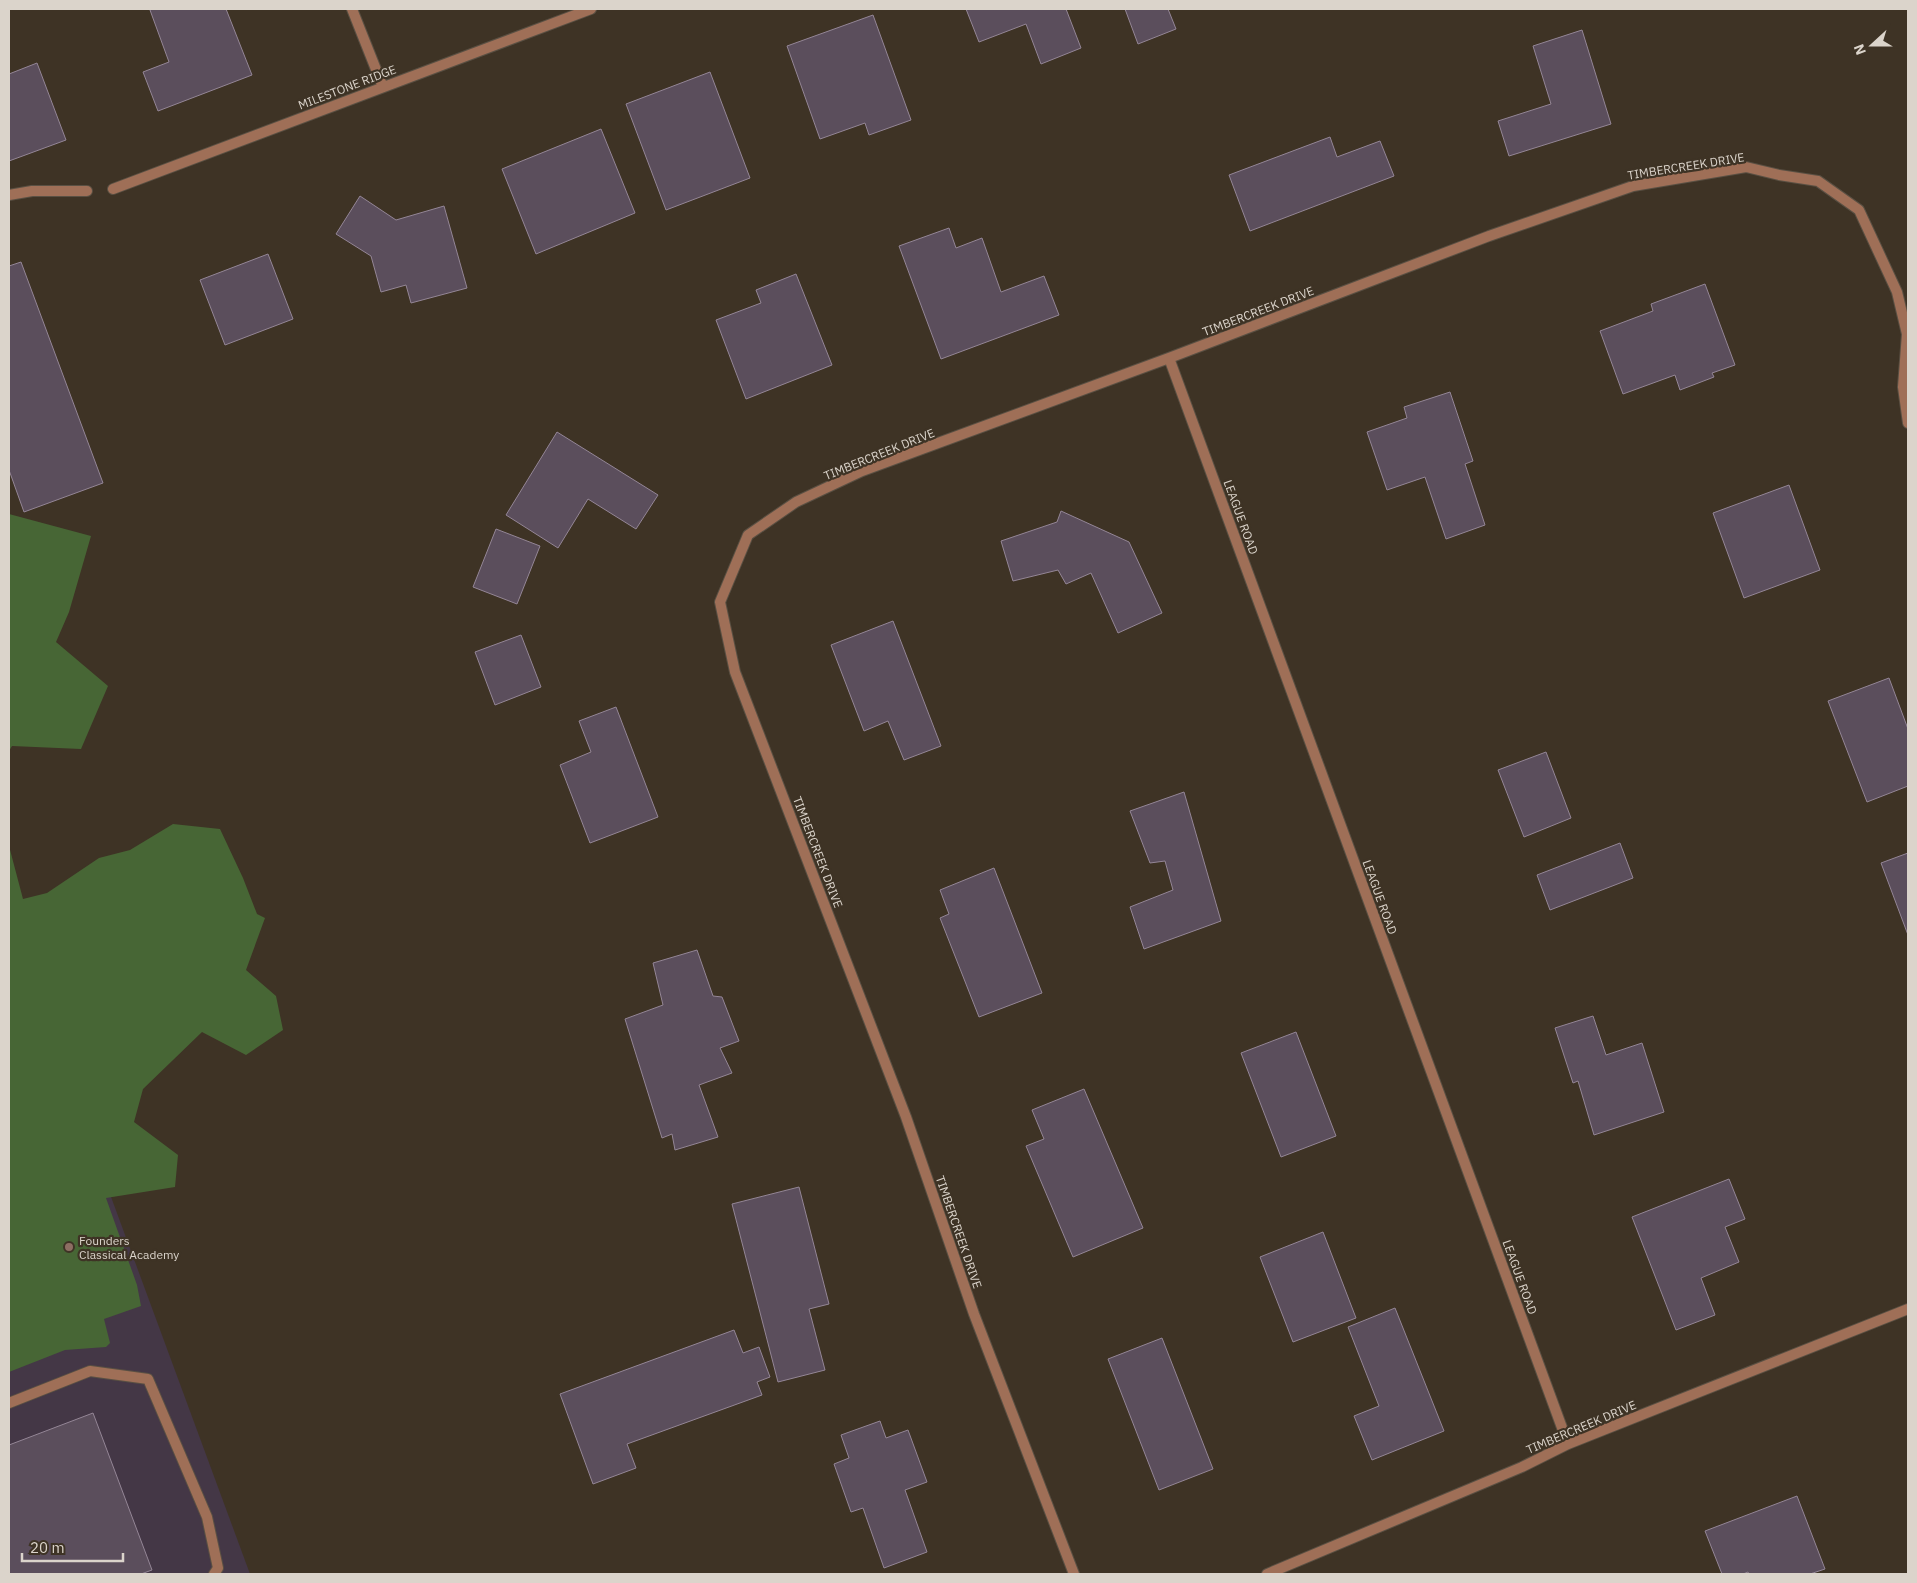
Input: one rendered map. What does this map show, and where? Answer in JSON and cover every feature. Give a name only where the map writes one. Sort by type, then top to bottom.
[{"type":"street","points":[[352,9],[383,87]]},
{"type":"street","name":"MILESTONE RIDGE","points":[[113,189],[591,9]]},
{"type":"street","name":"TIMBERCREEK DRIVE","points":[[1074,1574],[974,1314],[906,1117],[735,672],[720,602],[748,535],[796,502],[862,471],[1169,358],[1489,236],[1633,186],[1746,167],[1779,175],[1818,181],[1859,210],[1897,292],[1907,334],[1903,386],[1908,423]]},
{"type":"street","points":[[9,195],[32,191],[87,191]]},
{"type":"street","name":"LEAGUE ROAD","points":[[1169,358],[1568,1444]]},
{"type":"street","name":"TIMBERCREEK DRIVE","points":[[1267,1574],[1522,1467],[1568,1444],[1908,1309]]},
{"type":"street","points":[[9,1403],[90,1371],[148,1379],[207,1517],[218,1568],[214,1574]]},
{"type":"shaded area","name":"Founders Classical Academy","points":[[9,920],[250,1574],[9,1574]]},
{"type":"green space","points":[[9,514],[91,536],[69,612],[56,642],[108,686],[81,749],[12,746],[9,751]]},
{"type":"green space","points":[[173,824],[220,829],[243,878],[257,914],[265,918],[246,970],[276,996],[283,1030],[246,1055],[202,1032],[143,1089],[134,1122],[178,1155],[175,1187],[106,1198],[137,1285],[141,1306],[104,1319],[110,1343],[106,1347],[65,1350],[9,1372],[9,846],[23,899],[47,893],[99,858],[130,850]]},
{"type":"building","points":[[226,9],[252,75],[158,111],[143,72],[169,62],[150,10]]},
{"type":"building","points":[[966,9],[1066,9],[1081,48],[1041,64],[1026,24],[979,42]]},
{"type":"building","points":[[1125,9],[1168,9],[1176,29],[1138,44]]},
{"type":"building","points":[[873,15],[911,120],[869,135],[865,123],[820,139],[787,46]]},
{"type":"building","points":[[1582,30],[1611,124],[1509,156],[1498,121],[1551,104],[1533,46]]},
{"type":"building","points":[[37,63],[66,140],[9,161],[9,74]]},
{"type":"building","points":[[710,72],[750,178],[666,210],[626,104]]},
{"type":"building","points":[[601,129],[635,213],[536,254],[502,169]]},
{"type":"building","points":[[1330,137],[1337,157],[1380,141],[1394,176],[1250,231],[1229,175]]},
{"type":"building","points":[[360,196],[396,220],[444,206],[467,288],[411,303],[406,285],[381,292],[371,256],[336,234]]},
{"type":"building","points":[[949,228],[956,248],[982,238],[1001,292],[1044,276],[1059,315],[941,359],[899,246]]},
{"type":"building","points":[[268,254],[293,319],[225,345],[200,280]]},
{"type":"building","points":[[21,262],[103,483],[24,512],[9,470],[9,266]]},
{"type":"building","points":[[796,274],[832,365],[746,399],[716,320],[761,303],[756,290]]},
{"type":"building","points":[[1705,284],[1735,365],[1712,373],[1714,377],[1680,390],[1675,375],[1623,394],[1600,331],[1653,311],[1651,304]]},
{"type":"building","points":[[1450,392],[1473,461],[1465,464],[1485,525],[1446,539],[1425,477],[1387,490],[1367,432],[1407,418],[1404,407]]},
{"type":"building","points":[[557,432],[658,495],[636,529],[588,499],[558,548],[506,515]]},
{"type":"building","points":[[1789,485],[1820,570],[1744,598],[1713,513]]},
{"type":"building","points":[[1061,511],[1129,542],[1162,613],[1118,633],[1091,573],[1066,584],[1058,570],[1013,581],[1001,541],[1057,522]]},
{"type":"building","points":[[496,529],[540,546],[517,604],[473,587]]},
{"type":"building","points":[[893,621],[941,746],[904,760],[888,721],[864,731],[831,645]]},
{"type":"building","points":[[521,635],[541,687],[495,705],[475,652]]},
{"type":"building","points":[[1889,678],[1908,729],[1908,786],[1867,802],[1828,701]]},
{"type":"building","points":[[616,707],[658,817],[590,843],[560,765],[591,752],[579,721]]},
{"type":"building","points":[[1546,752],[1571,818],[1524,837],[1498,770]]},
{"type":"building","points":[[1184,792],[1221,921],[1144,949],[1130,907],[1173,890],[1165,861],[1150,863],[1130,811]]},
{"type":"building","points":[[1620,843],[1633,878],[1550,910],[1537,875]]},
{"type":"building","points":[[1908,853],[1908,935],[1881,863]]},
{"type":"building","points":[[994,868],[1042,993],[979,1017],[940,918],[949,914],[940,890]]},
{"type":"building","points":[[697,950],[713,996],[722,997],[739,1041],[720,1048],[732,1073],[699,1085],[718,1137],[675,1150],[672,1134],[662,1138],[625,1019],[663,1005],[653,963]]},
{"type":"building","points":[[1593,1016],[1606,1055],[1642,1043],[1664,1112],[1594,1135],[1578,1081],[1573,1083],[1555,1028]]},
{"type":"building","points":[[1296,1032],[1336,1136],[1281,1157],[1241,1053]]},
{"type":"building","points":[[1084,1089],[1143,1228],[1073,1257],[1026,1146],[1044,1139],[1032,1110]]},
{"type":"building","points":[[1729,1179],[1745,1219],[1725,1227],[1739,1262],[1701,1278],[1715,1315],[1676,1330],[1632,1217]]},
{"type":"building","points":[[799,1187],[829,1304],[809,1309],[825,1370],[778,1382],[732,1204]]},
{"type":"building","points":[[1323,1232],[1356,1318],[1293,1342],[1260,1257]]},
{"type":"building","points":[[1395,1308],[1444,1431],[1372,1460],[1354,1416],[1379,1406],[1348,1327]]},
{"type":"building","points":[[734,1330],[743,1353],[759,1347],[770,1377],[757,1382],[762,1395],[627,1444],[636,1468],[593,1484],[560,1394]]},
{"type":"building","points":[[1162,1338],[1213,1469],[1159,1490],[1108,1359]]},
{"type":"building","points":[[93,1413],[152,1570],[141,1574],[9,1574],[9,1445]]},
{"type":"building","points":[[880,1421],[886,1438],[908,1430],[927,1482],[905,1490],[927,1552],[884,1568],[863,1508],[851,1512],[834,1464],[849,1458],[841,1435]]},
{"type":"building","points":[[1797,1496],[1825,1569],[1810,1574],[1749,1574],[1748,1572],[1743,1574],[1722,1574],[1705,1531]]},
{"type":"place","name":"Founders Classical Academy","points":[[69,1247]]}]
